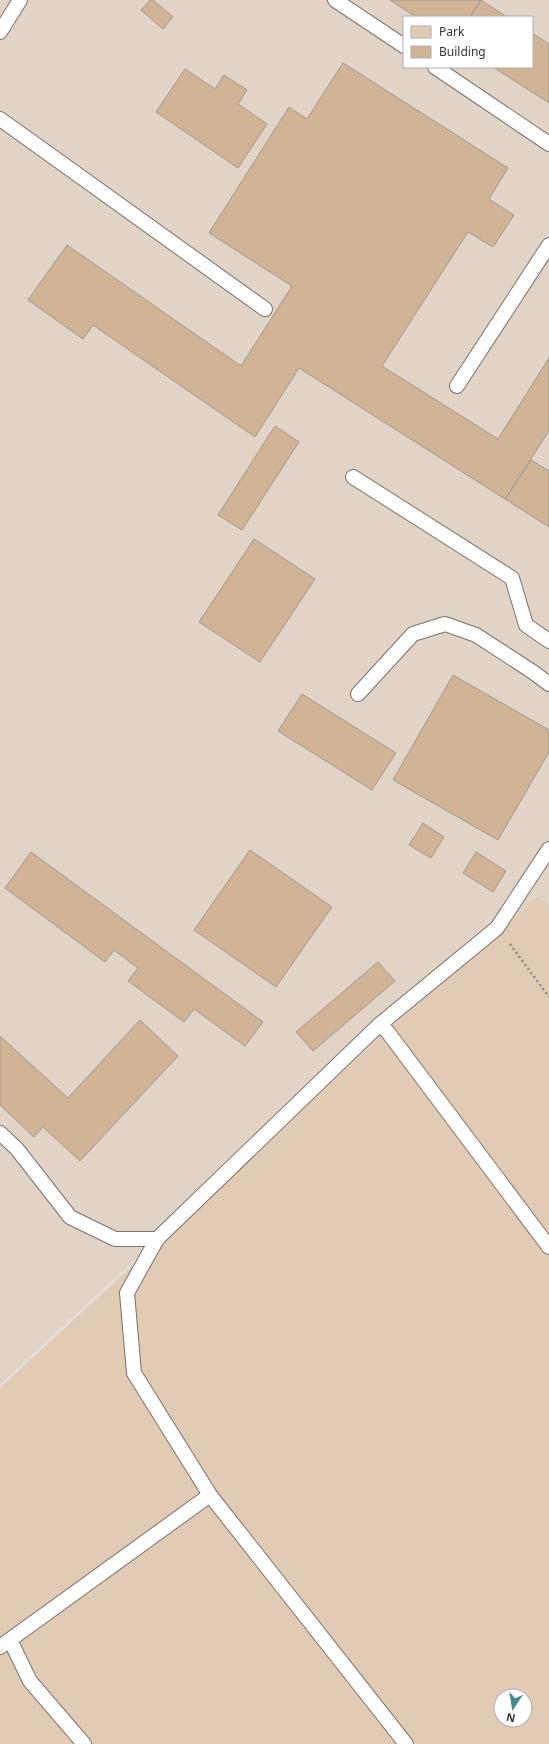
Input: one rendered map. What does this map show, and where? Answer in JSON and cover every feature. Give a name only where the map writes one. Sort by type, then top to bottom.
[{"type":"lane","points":[[0,32],[20,0]]},
{"type":"lane","points":[[335,0],[403,45]]},
{"type":"lane","points":[[436,68],[549,144]]},
{"type":"lane","points":[[0,119],[265,309]]},
{"type":"lane","points":[[457,386],[549,245]]},
{"type":"lane","points":[[353,477],[512,578],[526,625],[549,641]]},
{"type":"lane","points":[[358,694],[413,634],[446,624],[476,635],[549,684]]},
{"type":"lane","points":[[406,1744],[210,1495],[134,1373],[127,1293],[157,1239],[379,1025],[497,928],[549,849]]},
{"type":"lane","points":[[379,1025],[387,1031],[549,1247]]},
{"type":"lane","points":[[0,1133],[17,1149],[70,1217],[115,1239],[157,1239]]},
{"type":"lane","points":[[84,1744],[30,1680],[5,1644],[210,1495]]},
{"type":"path","points":[[497,928],[549,998]]},
{"type":"shaded area","points":[[0,0],[549,0],[549,904],[546,902],[157,1239],[0,1384]]},
{"type":"green space","points":[[537,897],[549,904],[549,1744],[0,1744],[0,1388],[387,1031]]},
{"type":"building","points":[[150,0],[153,0],[173,17],[163,29],[141,10]]},
{"type":"building","points":[[390,0],[481,0],[471,16],[414,16]]},
{"type":"building","points":[[481,0],[505,16],[471,16]]},
{"type":"building","points":[[533,34],[549,44],[549,103],[495,68],[533,68]]},
{"type":"building","points":[[343,63],[508,168],[489,199],[514,215],[493,247],[468,232],[382,366],[498,439],[549,358],[549,431],[505,499],[299,368],[255,437],[93,325],[83,339],[28,300],[67,245],[241,366],[292,286],[209,233],[289,107],[307,119]]},
{"type":"building","points":[[185,69],[215,89],[224,75],[247,90],[238,104],[267,124],[238,168],[156,112]]},
{"type":"building","points":[[275,426],[299,442],[242,530],[218,515]]},
{"type":"building","points":[[531,460],[549,471],[549,527],[505,499]]},
{"type":"building","points":[[254,539],[315,579],[260,662],[199,622]]},
{"type":"building","points":[[453,675],[549,730],[549,752],[498,840],[393,780]]},
{"type":"building","points":[[302,694],[396,753],[372,790],[278,731]]},
{"type":"building","points":[[423,823],[444,837],[431,858],[409,845]]},
{"type":"building","points":[[250,850],[332,907],[276,987],[194,930]]},
{"type":"building","points":[[31,852],[263,1022],[245,1046],[194,1009],[184,1022],[128,981],[138,968],[114,950],[105,962],[5,888]]},
{"type":"building","points":[[476,852],[506,871],[493,892],[463,873]]},
{"type":"building","points":[[378,962],[395,981],[313,1051],[296,1032]]},
{"type":"building","points":[[140,1020],[178,1056],[80,1161],[43,1127],[34,1137],[0,1105],[0,1036],[68,1098]]}]
